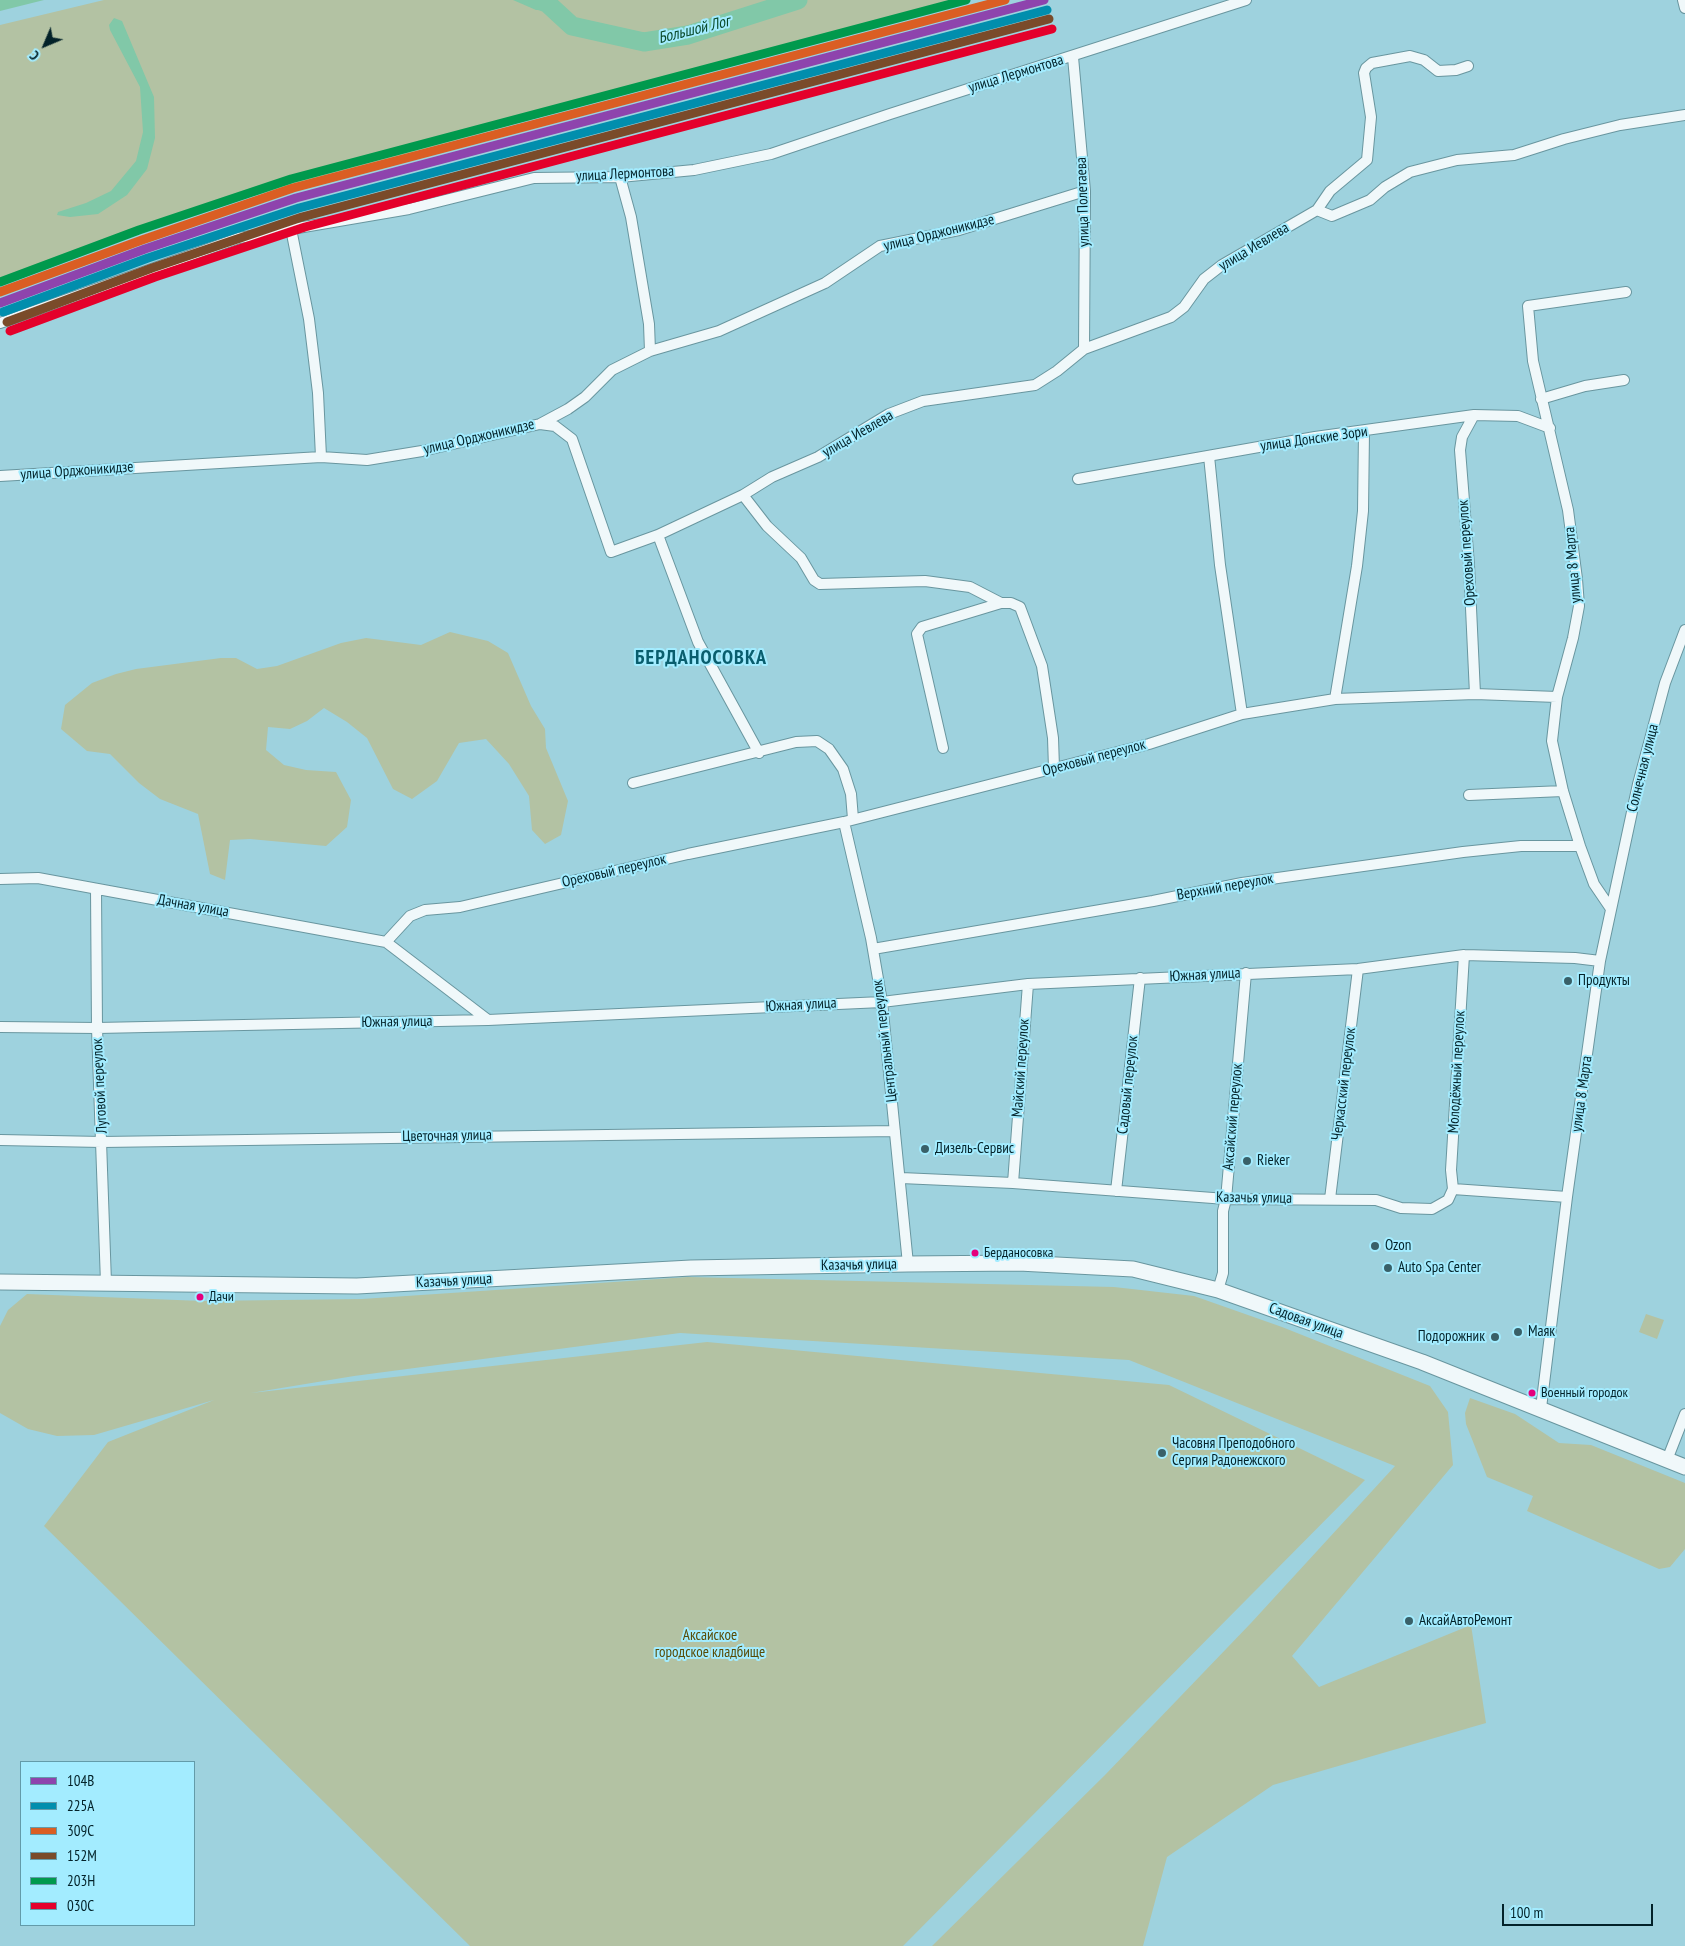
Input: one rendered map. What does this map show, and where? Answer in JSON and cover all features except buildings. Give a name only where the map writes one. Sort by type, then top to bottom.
[{"type":"main road","name":"Садовая улица","points":[[908,1264],[1019,1263],[1133,1269],[1218,1290],[1453,1373],[1685,1467]]},
{"type":"main road","name":"Казачья улица","points":[[0,1282],[357,1286],[691,1268],[908,1264]]},
{"type":"street","name":"улица Лермонтова","points":[[0,323],[230,240],[409,209],[534,178],[620,177],[694,170],[771,154],[1246,0]]},
{"type":"street","points":[[1683,0],[1685,8]]},
{"type":"street","points":[[1468,66],[1456,70],[1438,71],[1424,60],[1410,56],[1372,63],[1366,68],[1364,73],[1371,117],[1367,160],[1330,191],[1317,210],[1332,216],[1370,200],[1410,172],[1427,166],[1457,160],[1514,155],[1564,139],[1620,125],[1685,115]]},
{"type":"street","name":"улица Полетаева","points":[[1073,57],[1085,191],[1084,348]]},
{"type":"street","points":[[620,177],[630,217],[646,304],[650,352]]},
{"type":"street","name":"улица Орджоникидзе","points":[[0,476],[321,457],[367,460],[422,451],[540,424],[585,396],[612,370],[650,352],[719,331],[816,287],[880,246],[959,230],[1085,191]]},
{"type":"street","name":"улица Иевлева","points":[[540,424],[554,426],[572,439],[611,552],[658,535],[743,495],[772,478],[818,457],[889,414],[923,401],[1035,384],[1057,371],[1084,348],[1171,317],[1184,308],[1204,279],[1222,265],[1317,210]]},
{"type":"street","points":[[291,229],[309,319],[318,393],[321,457]]},
{"type":"street","name":"улица 8 Марта","points":[[1541,1408],[1567,1197],[1600,961],[1612,909],[1594,884],[1580,846],[1563,791],[1552,741],[1557,697],[1573,638],[1578,606],[1568,510],[1550,428],[1541,399],[1534,361],[1528,306],[1626,292]]},
{"type":"street","points":[[1541,399],[1586,386],[1624,380]]},
{"type":"street","name":"улица Донские Зори","points":[[1078,479],[1315,437],[1474,416],[1518,416],[1550,428]]},
{"type":"street","name":"Ореховый переулок","points":[[1474,416],[1462,437],[1460,450],[1469,566],[1475,694]]},
{"type":"street","points":[[1335,699],[1357,566],[1363,511],[1364,432]]},
{"type":"street","points":[[1209,456],[1220,566],[1242,714]]},
{"type":"street","points":[[743,495],[767,526],[801,558],[814,580],[820,584],[925,581],[970,587],[1001,602],[1011,603],[1020,607],[1042,666],[1053,738],[1054,768]]},
{"type":"street","points":[[658,535],[698,642],[759,753]]},
{"type":"street","points":[[943,748],[917,634],[922,627],[1001,602]]},
{"type":"street","name":"Солнечная улица","points":[[1612,909],[1638,784],[1665,683],[1685,630]]},
{"type":"street","name":"Ореховый переулок","points":[[386,942],[410,916],[425,910],[460,907],[688,854],[848,820],[1148,744],[1242,714],[1335,699],[1475,694],[1557,697]]},
{"type":"street","points":[[634,783],[759,753],[796,742],[817,741],[829,748],[843,769],[851,794],[848,820]]},
{"type":"street","points":[[1469,795],[1563,791]]},
{"type":"street","name":"Центральный переулок","points":[[848,820],[882,1002],[901,1178],[908,1264]]},
{"type":"street","name":"Верхний переулок","points":[[873,949],[1153,901],[1242,882],[1463,852],[1521,846],[1580,846]]},
{"type":"street","name":"Дачная улица","points":[[0,879],[38,878],[386,942]]},
{"type":"street","name":"Луговой переулок","points":[[96,889],[97,1028],[106,1283]]},
{"type":"street","points":[[386,942],[488,1020]]},
{"type":"street","name":"Южная улица","points":[[0,1027],[97,1028],[488,1020],[882,1002],[1028,984],[1246,972],[1358,969],[1464,955],[1575,958],[1600,961]]},
{"type":"street","name":"Молодёжный переулок","points":[[1453,1189],[1451,1170],[1464,955]]},
{"type":"street","name":"Черкасский переулок","points":[[1330,1199],[1358,969]]},
{"type":"street","name":"Аксайский переулок","points":[[1218,1290],[1223,1272],[1222,1211],[1226,1199],[1246,972]]},
{"type":"street","name":"Садовый переулок","points":[[1116,1191],[1140,978]]},
{"type":"street","name":"Майский переулок","points":[[1013,1183],[1028,984]]},
{"type":"street","name":"Цветочная улица","points":[[0,1140],[102,1142],[895,1131]]},
{"type":"street","name":"Казачья улица","points":[[901,1178],[1013,1183],[1226,1199],[1376,1200],[1402,1208],[1432,1209],[1448,1200],[1453,1189]]},
{"type":"street","points":[[1453,1189],[1567,1197]]},
{"type":"street","points":[[1667,1460],[1685,1414]]},
{"type":"green space","points":[[104,0],[966,0],[155,223],[0,282],[0,25]]},
{"type":"green space","points":[[450,632],[488,641],[508,653],[531,706],[545,729],[546,748],[568,801],[561,835],[545,844],[532,830],[529,796],[509,764],[486,739],[459,743],[437,781],[412,799],[393,789],[367,738],[347,722],[324,708],[307,721],[290,729],[268,727],[266,750],[284,765],[306,770],[336,772],[351,800],[347,827],[326,846],[250,839],[230,840],[225,880],[210,874],[198,814],[160,799],[139,783],[110,754],[87,751],[61,729],[65,705],[92,683],[136,669],[221,658],[236,658],[257,669],[277,666],[341,643],[366,638],[421,645]]},
{"type":"green space","name":"Аксайское городское кладбище","points":[[688,1277],[1114,1287],[1194,1296],[1282,1327],[1430,1386],[1448,1412],[1453,1465],[1292,1656],[1319,1687],[1471,1625],[1486,1723],[1273,1785],[1167,1857],[1143,1946],[932,1946],[1105,1775],[1251,1623],[1395,1466],[1129,1360],[680,1333],[354,1376],[251,1393],[707,1342],[1169,1385],[1365,1480],[903,1946],[470,1946],[44,1526],[108,1442],[214,1400],[94,1435],[57,1436],[28,1429],[0,1413],[0,1326],[8,1310],[27,1294],[202,1301],[362,1299]]},
{"type":"green space","points":[[1646,1314],[1664,1320],[1657,1339],[1639,1332]]},
{"type":"green space","points":[[1470,1398],[1515,1414],[1559,1443],[1591,1445],[1685,1483],[1685,1549],[1670,1567],[1659,1569],[1527,1511],[1533,1496],[1487,1477],[1466,1424],[1465,1413]]},
{"type":"shaded area","points":[[0,0],[44,0],[0,11]]},
{"type":"shaded area","points":[[513,0],[550,0],[553,9],[536,10]]},
{"type":"shaded area","points":[[114,18],[122,21],[154,97],[155,138],[147,169],[127,195],[98,214],[70,217],[57,215],[58,212],[86,203],[111,191],[136,161],[143,132],[140,87],[110,30],[109,25]]},
{"type":"waterway","name":"Большой Лог","points":[[538,0],[547,3],[572,26],[644,42],[688,35],[798,0]]},
{"type":"transit line","name":"203Н","points":[[0,282],[139,230],[291,179],[966,0]]},
{"type":"transit line","name":"309С","points":[[0,292],[142,240],[293,188],[1005,0]]},
{"type":"transit line","name":"104В","points":[[0,303],[145,249],[296,198],[1044,0]]},
{"type":"transit line","name":"225А","points":[[3,312],[148,258],[299,208],[1047,10]]},
{"type":"transit line","name":"152М","points":[[7,322],[152,268],[302,217],[1049,19]]},
{"type":"transit line","name":"030C","points":[[10,331],[155,277],[305,227],[1052,29]]},
{"type":"place","name":"Продукты","points":[[1568,981]]},
{"type":"place","name":"Дизель-Сервис","points":[[925,1149]]},
{"type":"place","name":"Rieker","points":[[1247,1161]]},
{"type":"place","name":"Ozon","points":[[1375,1246]]},
{"type":"place","name":"Берданосовка","points":[[975,1253]]},
{"type":"place","name":"Auto Spa Center","points":[[1388,1268]]},
{"type":"place","name":"Дачи","points":[[200,1297]]},
{"type":"place","name":"Маяк","points":[[1518,1332]]},
{"type":"place","name":"Подорожник","points":[[1495,1337]]},
{"type":"place","name":"Военный городок","points":[[1532,1393]]},
{"type":"place","name":"Часовня Преподобного Сергия Радонежского","points":[[1162,1453]]},
{"type":"place","name":"АксайАвтоРемонт","points":[[1409,1621]]},
{"type":"district","name":"БЕРДАНОСОВКА","points":[[701,658]]}]
